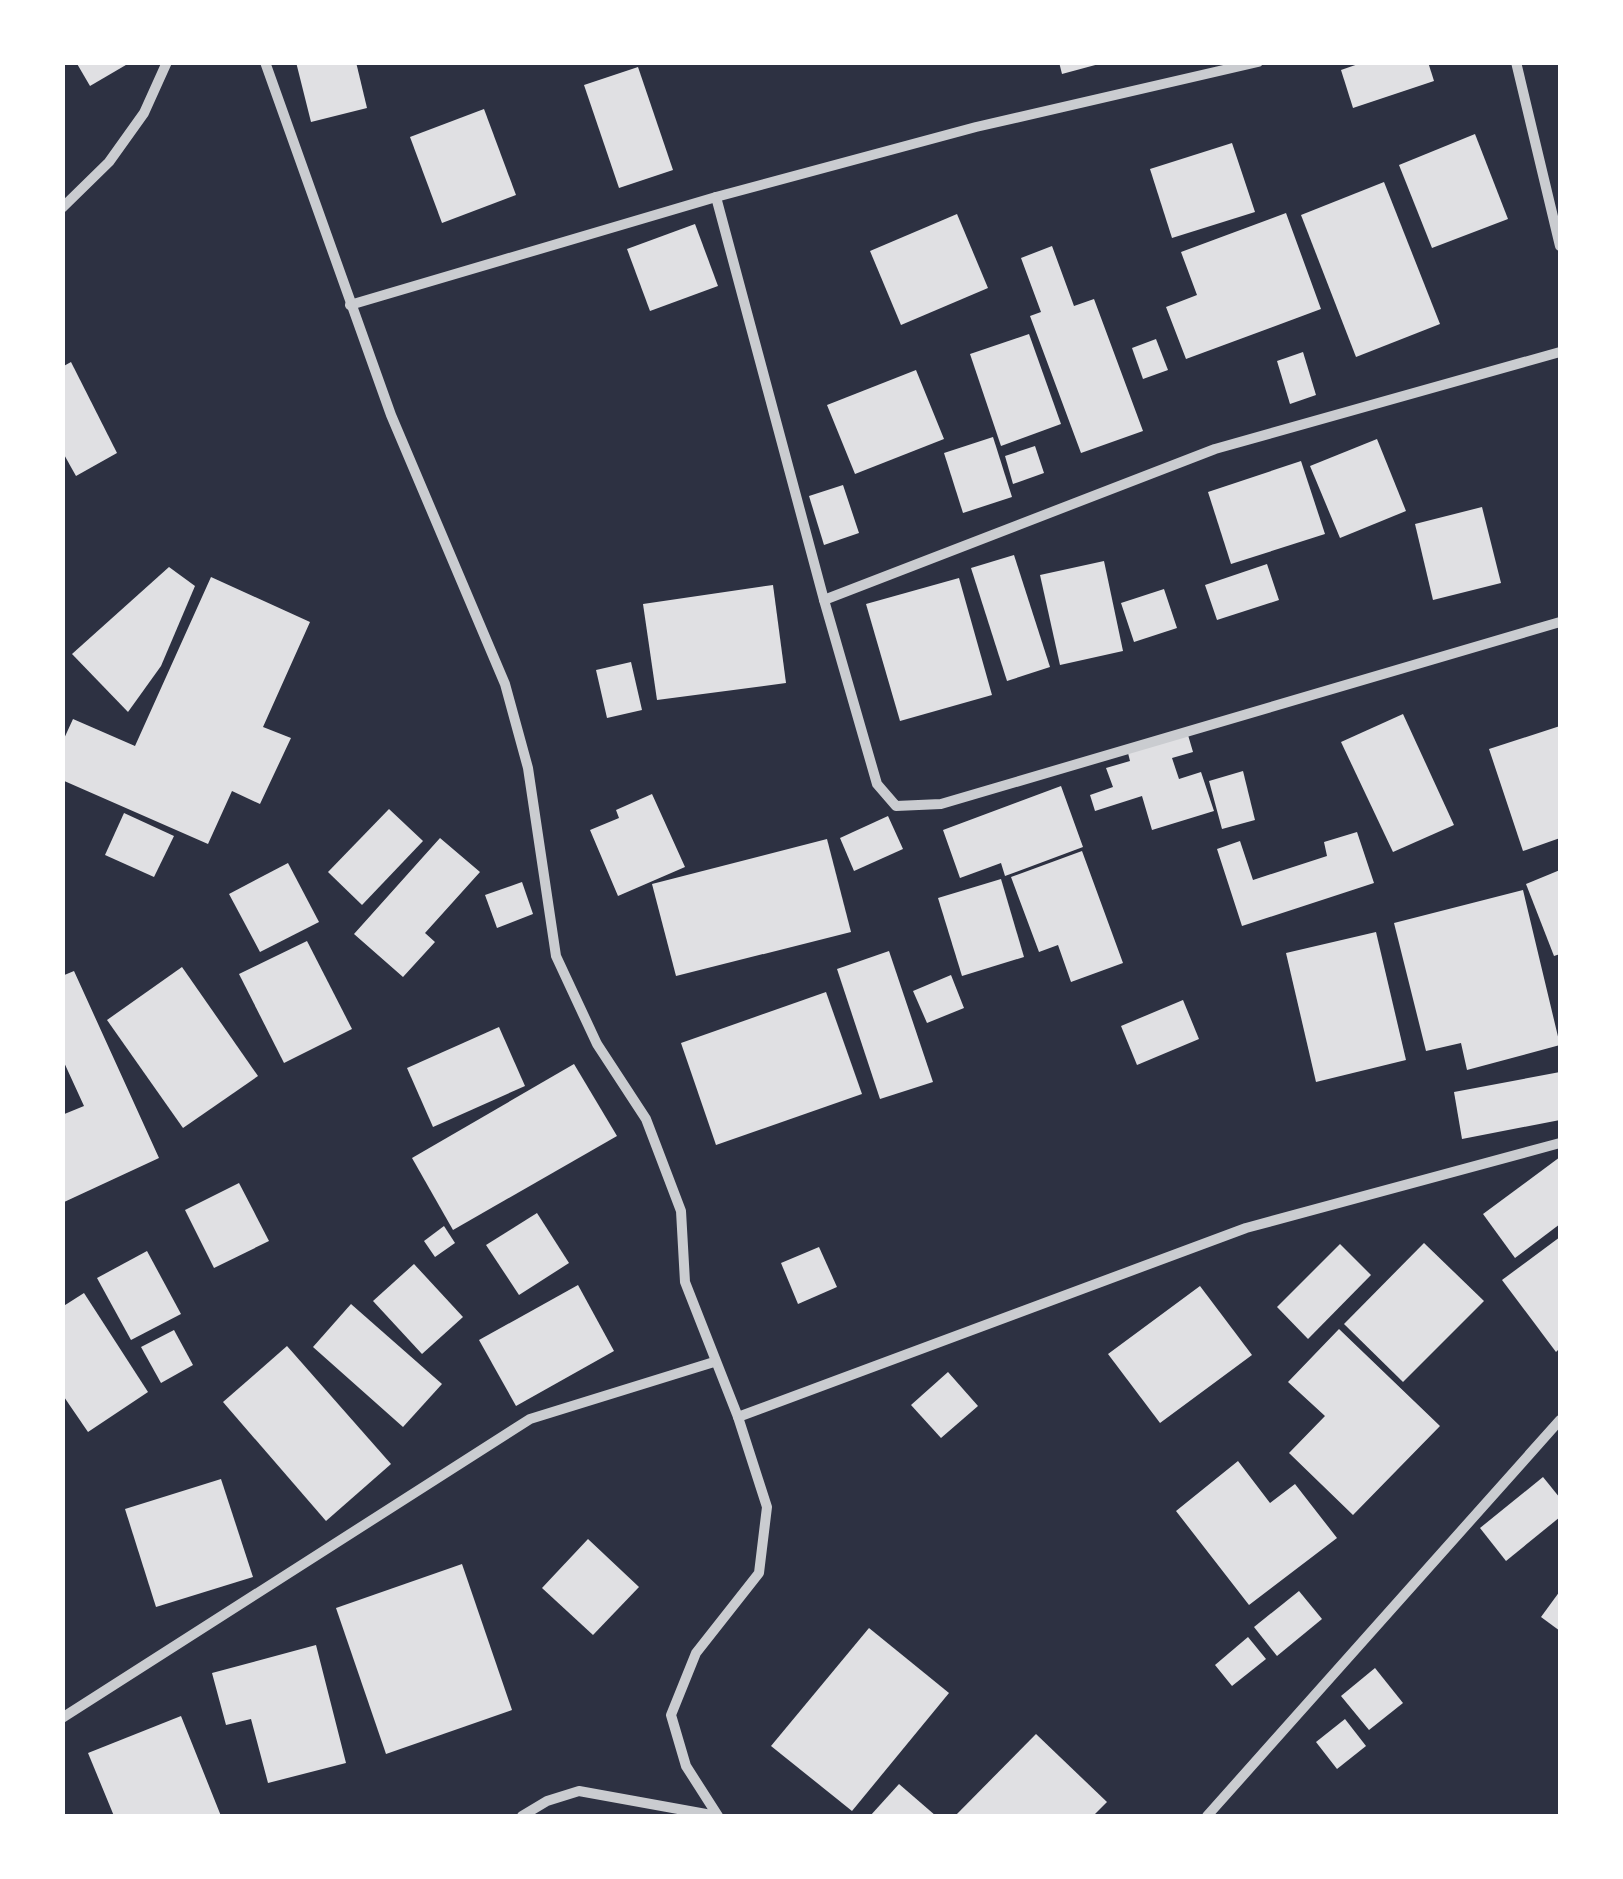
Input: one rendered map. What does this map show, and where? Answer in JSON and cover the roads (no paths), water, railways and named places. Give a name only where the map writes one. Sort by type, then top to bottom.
[{"type":"street","points":[[62,208],[109,162],[144,113],[167,62]]},
{"type":"street","points":[[265,62],[391,415],[505,684],[528,768],[556,956],[597,1044],[646,1119],[681,1211],[685,1282],[738,1417],[767,1506],[759,1573],[696,1653],[671,1715],[686,1766],[718,1816]]},
{"type":"street","points":[[350,305],[716,197],[976,127],[1258,62]]},
{"type":"street","points":[[1516,62],[1560,246]]},
{"type":"street","points":[[716,197],[876,784],[896,806],[942,804],[1560,622]]},
{"type":"street","points":[[824,600],[1215,449],[1560,352]]},
{"type":"street","points":[[738,1417],[1246,1228],[1560,1142]]},
{"type":"street","points":[[62,1718],[530,1419],[714,1362]]},
{"type":"street","points":[[1207,1816],[1560,1420]]},
{"type":"street","points":[[522,1816],[547,1801],[579,1792],[718,1816]]}]
